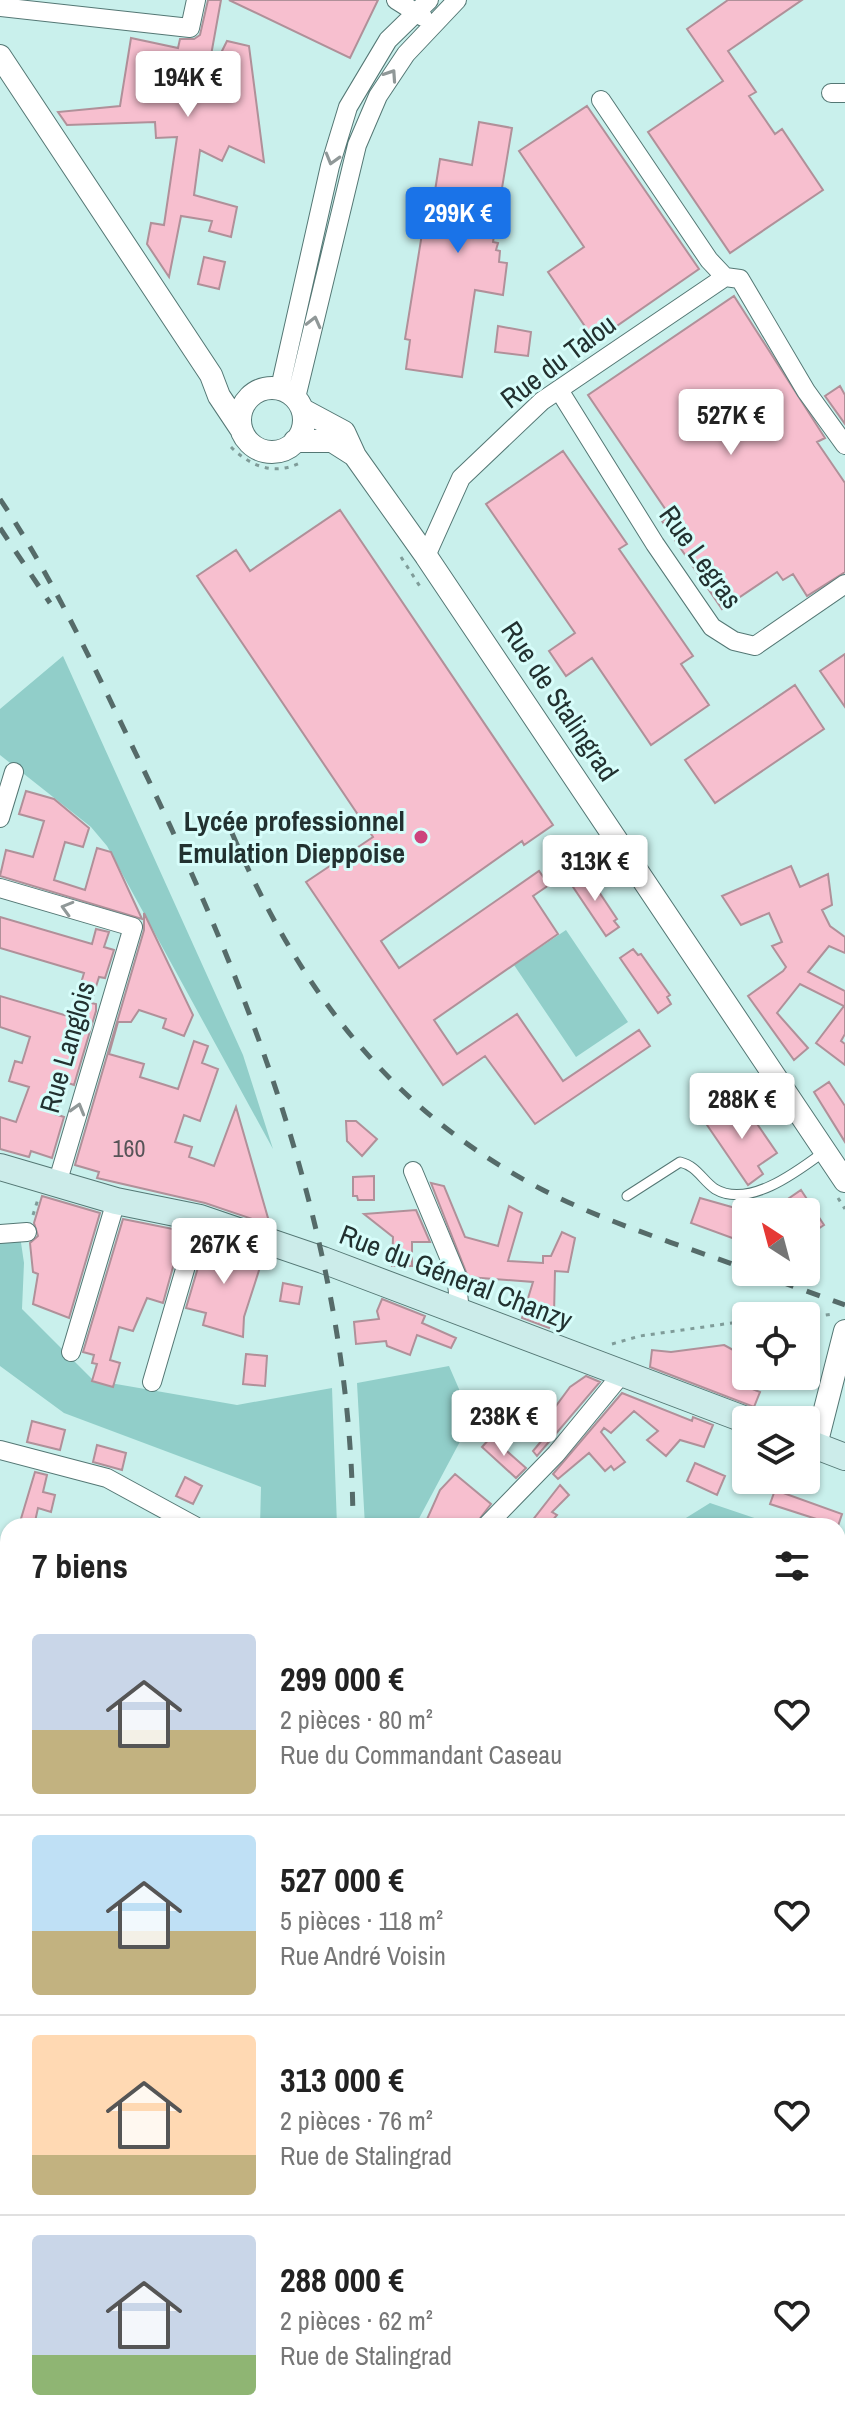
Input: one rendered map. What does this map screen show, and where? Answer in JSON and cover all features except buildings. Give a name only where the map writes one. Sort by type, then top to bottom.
[{"type":"main road","name":"Rue du Géneral Chanzy","points":[[0,1167],[116,1201],[200,1218],[732,1415]]},
{"type":"main road","points":[[820,1447],[845,1457]]},
{"type":"street","points":[[0,7],[190,28],[196,0]]},
{"type":"street","points":[[396,0],[422,6],[433,23]]},
{"type":"street","points":[[293,399],[357,145],[378,96],[406,54],[457,0]]},
{"type":"street","points":[[302,450],[303,428],[293,399],[330,166],[348,107],[388,40],[422,6]]},
{"type":"street","points":[[0,56],[211,375],[233,432],[262,451],[302,450],[332,441],[355,456]]},
{"type":"street","points":[[601,100],[709,260],[725,277],[740,279],[806,391],[845,445]]},
{"type":"street","name":"Rue du Talou","points":[[426,556],[461,478],[542,401],[725,277]]},
{"type":"street","points":[[211,375],[253,394],[293,399]]},
{"type":"street","name":"Rue Legras","points":[[559,390],[655,544],[712,627],[734,641],[755,646],[845,584]]},
{"type":"street","points":[[233,432],[242,408],[253,394]]},
{"type":"street","name":"Rue de Stalingrad","points":[[293,399],[344,432],[355,456],[426,556],[825,1151],[841,1189]]},
{"type":"street","points":[[0,818],[14,772]]},
{"type":"street","name":"Rue Langlois","points":[[0,888],[133,927],[51,1182]]},
{"type":"street","points":[[413,1171],[456,1274],[460,1312]]},
{"type":"street","points":[[71,1352],[116,1201]]},
{"type":"street","points":[[152,1382],[200,1218]]},
{"type":"street","points":[[0,1234],[27,1232]]},
{"type":"street","points":[[820,1414],[845,1331]]},
{"type":"street","points":[[494,1518],[556,1454],[621,1375]]},
{"type":"street","points":[[0,1450],[107,1478],[180,1518]]},
{"type":"lane","points":[[627,1196],[680,1162],[695,1168],[716,1189],[735,1196],[751,1194],[825,1151]]},
{"type":"path","points":[[233,432],[231,448],[247,463],[261,469],[294,466],[302,450]]},
{"type":"path","points":[[398,553],[425,593]]},
{"type":"path","points":[[27,1232],[51,1182]]},
{"type":"path","points":[[841,1189],[845,1209]]},
{"type":"path","points":[[820,1316],[845,1313]]},
{"type":"path","points":[[588,1362],[600,1348],[640,1336],[732,1323]]},
{"type":"shaded area","points":[[63,656],[243,1055],[273,1149],[107,846],[91,827],[0,755],[0,709]]},
{"type":"shaded area","points":[[566,930],[628,1022],[576,1057],[514,965]]},
{"type":"shaded area","points":[[19,1229],[24,1263],[22,1309],[93,1380],[237,1405],[332,1388],[337,1518],[260,1518],[261,1487],[64,1413],[0,1366],[0,1230]]},
{"type":"shaded area","points":[[449,1366],[472,1419],[419,1518],[365,1518],[357,1383]]},
{"type":"shaded area","points":[[710,1503],[754,1518],[686,1518]]},
{"type":"railway","points":[[0,499],[56,592],[136,754],[220,939],[256,1033],[288,1128],[315,1225],[335,1324],[348,1424],[353,1518]]},
{"type":"railway","points":[[0,528],[50,603]]},
{"type":"railway","points":[[232,833],[258,890],[319,993],[355,1040],[395,1083],[439,1122],[488,1158],[567,1202],[732,1264]]},
{"type":"railway","points":[[793,1286],[845,1305]]},
{"type":"place","name":"Lycée professionnel Emulation Dieppoise","points":[[421,837]]}]
